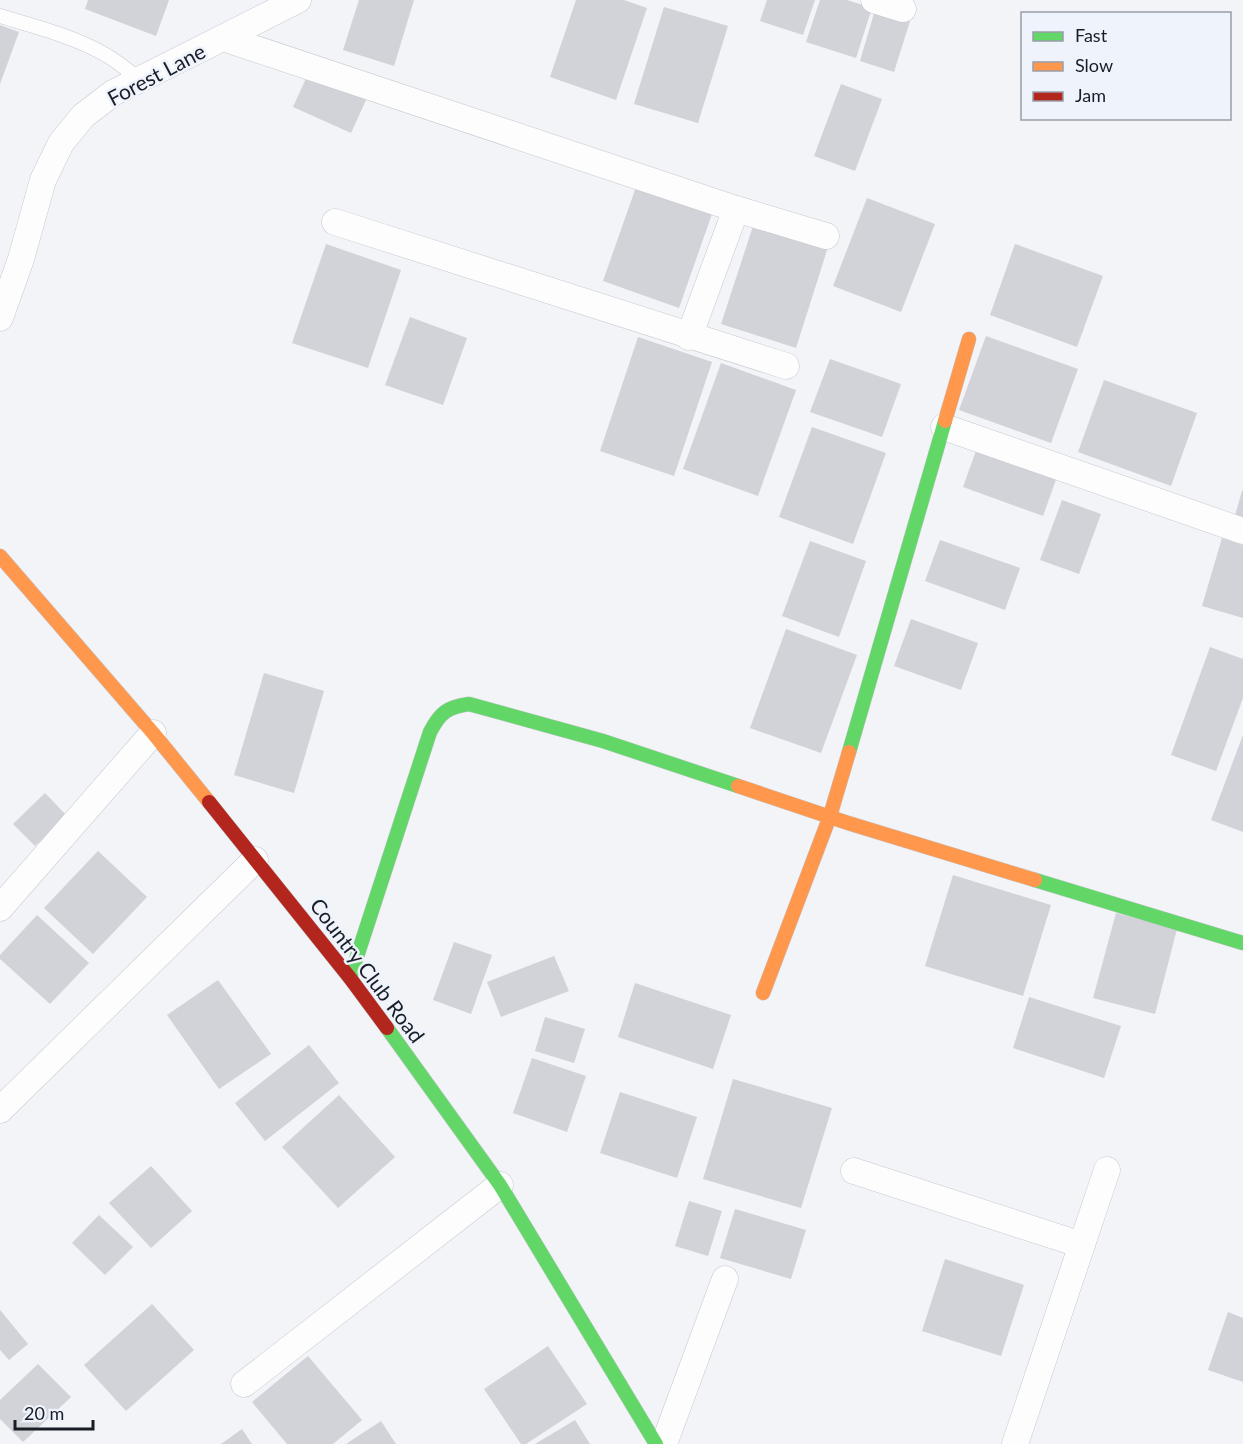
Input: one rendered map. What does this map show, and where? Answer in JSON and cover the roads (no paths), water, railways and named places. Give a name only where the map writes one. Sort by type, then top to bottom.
[{"type":"street","name":"Forest Lane","points":[[0,318],[21,259],[43,180],[61,143],[83,116],[113,93],[298,0]]},
{"type":"street","points":[[874,0],[903,9]]},
{"type":"street","points":[[223,38],[736,209],[826,236]]},
{"type":"street","points":[[689,336],[736,209]]},
{"type":"street","points":[[335,222],[786,366]]},
{"type":"street","points":[[763,993],[830,816],[969,339]]},
{"type":"street","points":[[944,427],[1243,531]]},
{"type":"street","name":"Country Club Road","points":[[5,571],[153,733],[350,978],[500,1185],[656,1444]]},
{"type":"street","points":[[350,978],[435,720],[444,711],[456,705],[469,704],[603,741],[848,823],[1243,943]]},
{"type":"street","points":[[0,908],[153,733]]},
{"type":"street","points":[[0,1110],[255,860]]},
{"type":"street","points":[[1015,1444],[1107,1170]]},
{"type":"street","points":[[854,1171],[1083,1245]]},
{"type":"street","points":[[244,1384],[500,1185]]},
{"type":"street","points":[[664,1444],[725,1279]]},
{"type":"lane","points":[[0,16],[89,46],[106,55],[140,80]]}]
